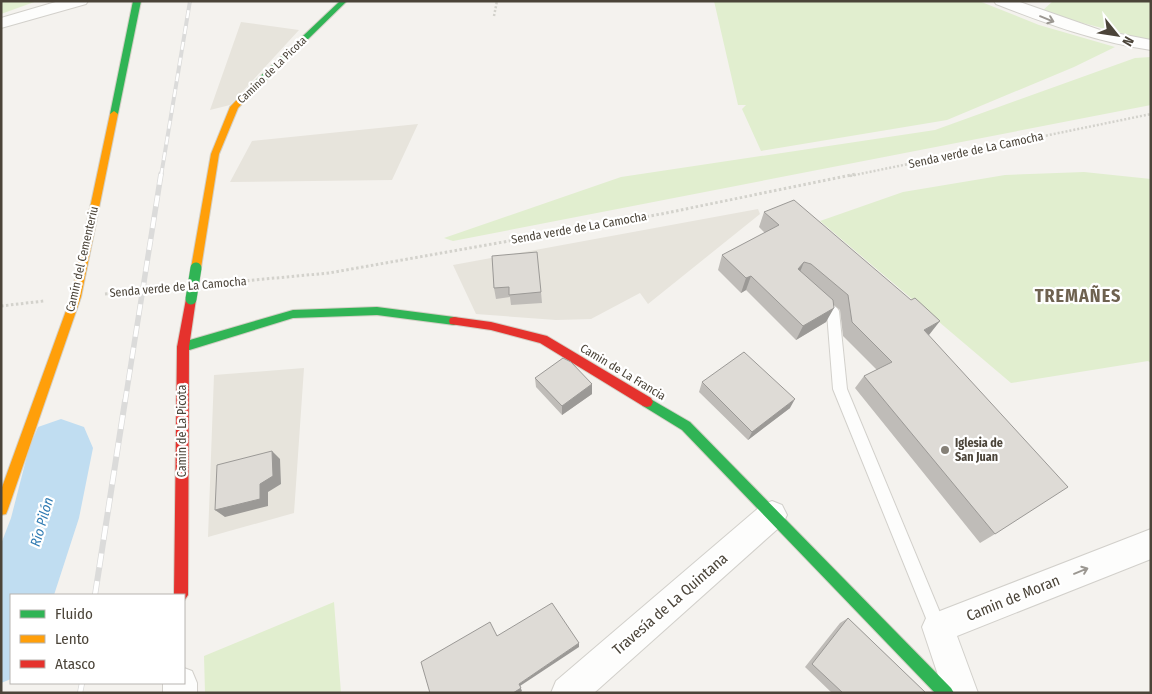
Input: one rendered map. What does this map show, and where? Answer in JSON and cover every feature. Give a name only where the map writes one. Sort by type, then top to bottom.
[{"type":"street","points":[[1,24],[31,12],[80,1]]},
{"type":"street","name":"Camín del Cementeriu","points":[[1,509],[76,297],[137,1]]},
{"type":"street","name":"Camino de La Picota","points":[[196,268],[215,154],[234,107],[344,1]]},
{"type":"street","points":[[1002,1],[1053,22],[1096,34],[1151,45]]},
{"type":"street","name":"Camin de La Picota","points":[[181,594],[182,347],[196,268]]},
{"type":"street","name":"Camin de La Francia","points":[[182,347],[293,314],[377,311],[491,326],[543,339],[686,426],[946,693]]},
{"type":"street","name":"Travesía de La Quintana","points":[[568,693],[772,515]]},
{"type":"street","name":"Camin de Moran","points":[[938,628],[1151,544]]},
{"type":"street","points":[[938,628],[960,693]]},
{"type":"lane","points":[[812,294],[833,311],[840,389],[938,628]]},
{"type":"path","points":[[494,16],[497,1]]},
{"type":"path","name":"Senda verde de La Camocha","points":[[212,284],[329,273],[661,214],[1151,114]]},
{"type":"path","name":"Senda verde de La Camocha","points":[[1,306],[174,288]]},
{"type":"shaded area","points":[[241,22],[299,30],[230,105],[210,110]]},
{"type":"shaded area","points":[[418,124],[392,180],[230,182],[252,141]]},
{"type":"shaded area","points":[[758,209],[760,214],[648,304],[640,293],[591,319],[556,320],[476,314],[453,265]]},
{"type":"shaded area","points":[[304,368],[294,513],[208,537],[214,375]]},
{"type":"green space","points":[[1,1],[37,1],[1,14]]},
{"type":"green space","points":[[714,1],[979,1],[1039,25],[1115,47],[1074,67],[947,120],[761,151],[742,109],[746,105],[738,105]]},
{"type":"green space","points":[[1053,1],[1151,1],[1151,41],[1041,12]]},
{"type":"green space","points":[[1151,57],[1151,105],[453,241],[444,238],[621,177],[935,130],[1135,58]]},
{"type":"green space","points":[[1084,172],[1151,179],[1151,363],[1148,361],[1011,383],[820,221],[903,192],[1005,175]]},
{"type":"green space","points":[[334,602],[341,693],[205,693],[204,656]]},
{"type":"building","points":[[794,200],[911,300],[915,298],[940,321],[924,330],[1068,487],[995,534],[864,376],[892,362],[852,322],[848,295],[811,264],[804,262],[798,269],[833,300],[834,308],[803,326],[751,276],[746,278],[722,255],[779,225],[764,212]]},
{"type":"building","points":[[537,252],[541,292],[509,295],[509,287],[494,288],[492,256]]},
{"type":"building","points":[[744,352],[795,399],[752,432],[702,382]]},
{"type":"building","points":[[563,358],[571,362],[592,384],[562,406],[535,378]]},
{"type":"building","points":[[272,451],[273,476],[260,484],[260,499],[215,510],[217,465]]},
{"type":"building","points":[[552,603],[579,643],[519,684],[521,688],[513,693],[430,693],[421,662],[490,622],[497,636]]},
{"type":"building","points":[[848,618],[926,693],[843,693],[812,664]]},
{"type":"waterway","name":"Río Pilón","points":[[18,594],[45,518],[61,448]]},
{"type":"waterway","name":"Río Pilón","points":[[1,645],[10,619]]},
{"type":"railway","points":[[161,176],[190,1]]},
{"type":"railway","points":[[125,402],[161,174]]},
{"type":"railway","points":[[95,594],[125,401]]},
{"type":"railway","points":[[80,693],[82,684]]},
{"type":"traffic: fast","points":[[114,114],[137,1]]},
{"type":"traffic: fast","points":[[252,89],[344,1]]},
{"type":"traffic: fast","points":[[191,299],[196,268]]},
{"type":"traffic: fast","points":[[183,347],[293,314],[377,311],[454,321]]},
{"type":"traffic: fast","points":[[647,402],[686,426],[946,693]]},
{"type":"traffic: slow","points":[[196,268],[215,154],[234,107],[252,89]]},
{"type":"traffic: slow","points":[[1,509],[76,297],[114,114]]},
{"type":"traffic: jam","points":[[181,594],[183,347],[191,299]]},
{"type":"traffic: jam","points":[[454,321],[491,326],[543,339],[647,402]]},
{"type":"place","name":"Iglesia de San Juan","points":[[945,450]]},
{"type":"district","name":"TREMAÑES","points":[[1078,296]]}]
